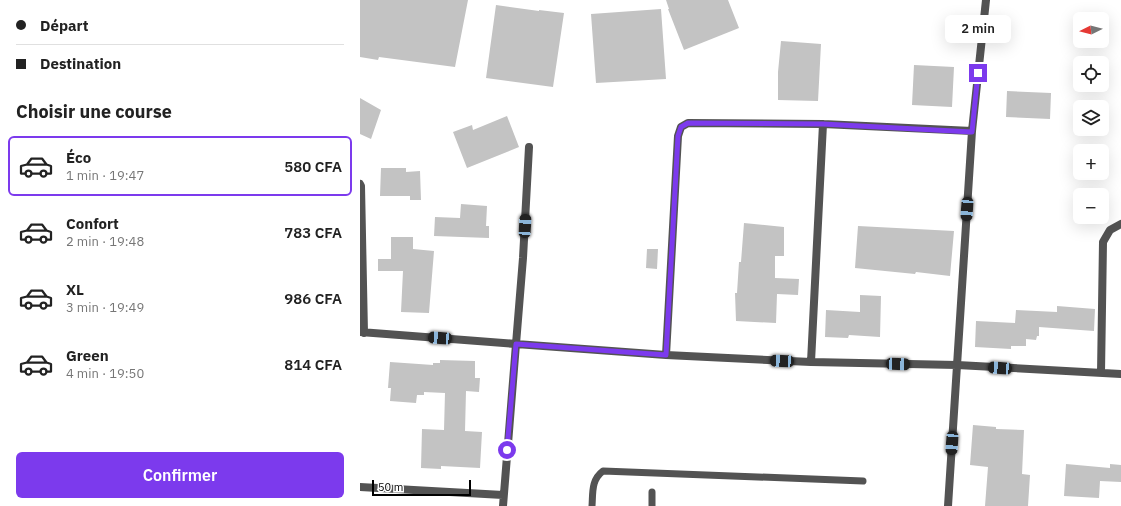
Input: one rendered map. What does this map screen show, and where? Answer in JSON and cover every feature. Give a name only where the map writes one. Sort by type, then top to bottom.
[{"type":"street","points":[[948,506],[972,132],[986,0]]},
{"type":"street","points":[[666,355],[678,136],[681,127],[688,123],[823,124],[972,132]]},
{"type":"street","points":[[811,362],[823,124]]},
{"type":"street","points":[[503,506],[523,258],[529,147]]},
{"type":"street","points":[[360,184],[362,333],[666,355],[811,362],[957,365],[1121,374]]},
{"type":"street","points":[[1101,373],[1104,242],[1110,230],[1121,224]]},
{"type":"street","points":[[360,487],[503,495]]},
{"type":"lane","points":[[592,506],[593,486],[598,476],[603,472],[863,481]]},
{"type":"lane","points":[[652,492],[652,506]]},
{"type":"building","points":[[360,0],[468,0],[455,67],[379,57],[378,60],[360,57]]},
{"type":"building","points":[[666,0],[728,0],[739,28],[684,50]]},
{"type":"building","points":[[496,5],[564,13],[553,87],[486,78]]},
{"type":"building","points":[[661,9],[666,79],[596,83],[591,14]]},
{"type":"building","points":[[781,41],[821,44],[818,101],[778,100],[778,72]]},
{"type":"building","points":[[914,65],[954,67],[952,107],[912,105]]},
{"type":"building","points":[[1007,91],[1051,93],[1050,119],[1006,117]]},
{"type":"building","points":[[360,98],[381,110],[371,139],[360,134]]},
{"type":"building","points":[[507,116],[519,147],[467,168],[453,132],[472,125],[473,130]]},
{"type":"building","points":[[381,168],[406,168],[406,172],[420,171],[421,200],[410,200],[410,196],[380,196]]},
{"type":"building","points":[[461,204],[487,206],[486,226],[489,226],[489,238],[434,236],[435,217],[460,218]]},
{"type":"building","points":[[744,223],[784,227],[784,256],[775,256],[775,278],[799,279],[798,295],[777,294],[776,323],[736,321],[735,293],[737,293],[739,262],[741,262]]},
{"type":"building","points":[[858,226],[954,231],[950,276],[855,268]]},
{"type":"building","points":[[391,237],[413,237],[413,249],[434,251],[429,313],[401,312],[403,271],[378,271],[378,259],[391,259]]},
{"type":"building","points":[[647,249],[658,249],[657,269],[646,268]]},
{"type":"building","points":[[860,295],[881,296],[880,337],[849,335],[848,338],[825,337],[826,310],[860,312]]},
{"type":"building","points":[[1057,306],[1095,309],[1094,331],[1039,327],[1039,336],[1037,336],[1036,340],[1026,339],[1026,346],[1011,346],[1011,349],[975,347],[976,321],[1015,323],[1016,310],[1057,312]]},
{"type":"building","points":[[440,360],[475,361],[475,378],[480,378],[479,392],[466,391],[465,431],[482,432],[480,468],[441,466],[441,469],[421,468],[422,429],[444,430],[445,393],[424,392],[424,395],[417,395],[416,403],[390,401],[391,388],[388,388],[390,362],[433,365],[433,363],[440,363]]},
{"type":"building","points":[[973,425],[996,427],[996,429],[1024,430],[1022,474],[1030,475],[1028,506],[985,506],[988,467],[970,465]]},
{"type":"building","points":[[1066,464],[1110,468],[1110,464],[1121,465],[1121,482],[1100,481],[1099,498],[1064,496]]},
{"type":"route","points":[[507,450],[516,344],[666,355],[678,136],[681,127],[688,123],[823,124],[972,132],[978,73]]}]
